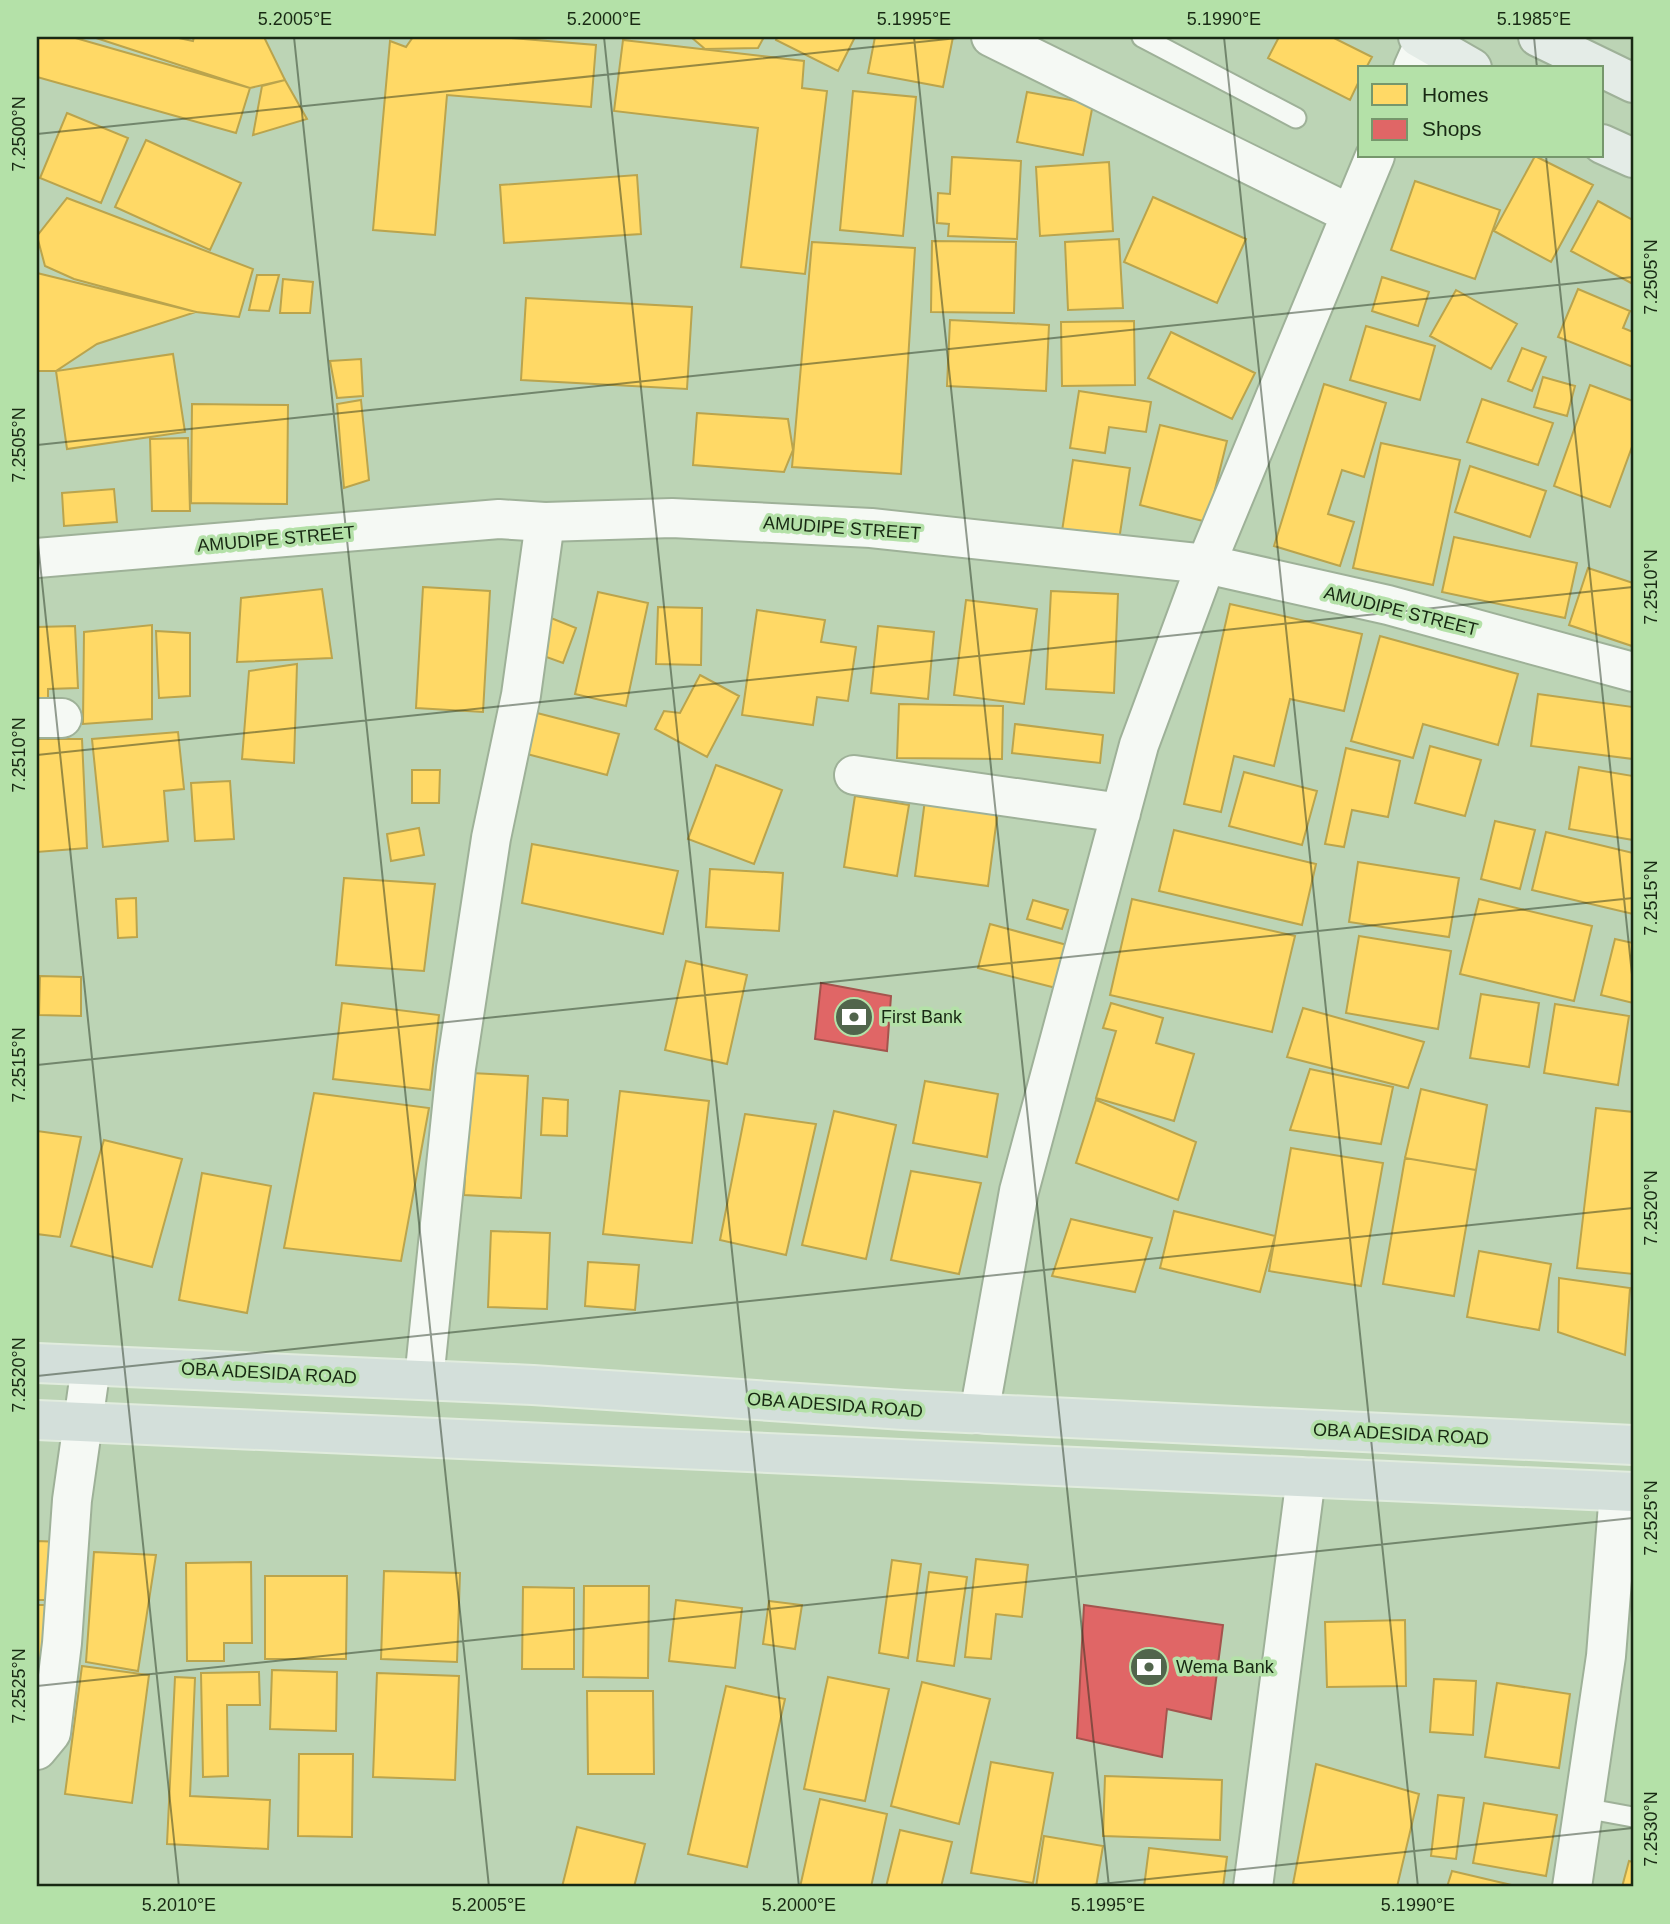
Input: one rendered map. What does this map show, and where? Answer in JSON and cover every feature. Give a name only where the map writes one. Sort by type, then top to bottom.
[{"type":"main road","points":[[1538,37],[1598,66]]},
{"type":"main road","points":[[1419,49],[1466,66]]},
{"type":"main road","points":[[1604,69],[1633,83]]},
{"type":"main road","points":[[1604,145],[1633,158]]},
{"type":"main road","name":"OBA ADESIDA ROAD","points":[[37,1363],[424,1380],[979,1414],[1633,1441]]},
{"type":"main road","points":[[37,1420],[1626,1492]]},
{"type":"street","points":[[991,37],[1350,214]]},
{"type":"street","points":[[979,1414],[1019,1191],[1139,745],[1206,564],[1374,158]]},
{"type":"street","name":"AMUDIPE STREET","points":[[37,558],[499,519],[545,522],[672,518],[871,528],[1206,564],[1388,605],[1633,672]]},
{"type":"street","points":[[424,1380],[456,1068],[491,838],[521,695],[545,522]]},
{"type":"street","points":[[854,775],[1121,813]]},
{"type":"street","points":[[37,1750],[51,1733],[62,1643],[72,1500],[91,1366]]},
{"type":"street","points":[[1253,1887],[1306,1477]]},
{"type":"street","points":[[1572,1887],[1606,1656],[1626,1492]]},
{"type":"lane","points":[[1142,37],[1296,118]]},
{"type":"lane","points":[[1584,1808],[1633,1817]]},
{"type":"building: Homes","points":[[37,37],[72,37],[250,88],[236,133],[37,77]]},
{"type":"building: Homes","points":[[93,37],[174,37],[193,41],[194,37],[264,37],[285,80],[250,88]]},
{"type":"building: Homes","points":[[413,37],[500,37],[596,45],[591,107],[447,95],[435,235],[373,230],[390,41],[406,47]]},
{"type":"building: Homes","points":[[691,37],[764,37],[758,48],[705,49]]},
{"type":"building: Homes","points":[[777,37],[855,37],[838,71],[776,40]]},
{"type":"building: Homes","points":[[875,37],[953,37],[943,87],[868,73]]},
{"type":"building: Homes","points":[[1279,37],[1332,37],[1372,57],[1367,66],[1358,66],[1358,83],[1350,100],[1268,58]]},
{"type":"building: Homes","points":[[623,40],[804,61],[802,88],[827,91],[805,274],[741,267],[758,128],[614,111]]},
{"type":"building: Homes","points":[[285,80],[307,119],[253,135],[262,86]]},
{"type":"building: Homes","points":[[853,91],[916,97],[903,236],[840,230]]},
{"type":"building: Homes","points":[[1027,92],[1093,104],[1083,155],[1017,142]]},
{"type":"building: Homes","points":[[67,113],[128,138],[101,203],[40,178]]},
{"type":"building: Homes","points":[[146,140],[241,183],[210,250],[115,207]]},
{"type":"building: Homes","points":[[952,157],[1021,161],[1017,239],[948,236],[949,224],[937,223],[938,193],[950,194]]},
{"type":"building: Homes","points":[[1534,158],[1539,158],[1593,185],[1551,262],[1494,231]]},
{"type":"building: Homes","points":[[1109,162],[1113,231],[1040,236],[1036,167]]},
{"type":"building: Homes","points":[[637,175],[641,234],[504,243],[500,185]]},
{"type":"building: Homes","points":[[1415,181],[1500,210],[1475,279],[1391,250]]},
{"type":"building: Homes","points":[[1153,197],[1246,239],[1217,303],[1124,262]]},
{"type":"building: Homes","points":[[67,198],[253,269],[239,317],[196,312],[74,279],[45,266],[37,236]]},
{"type":"building: Homes","points":[[1598,201],[1633,220],[1633,284],[1571,251]]},
{"type":"building: Homes","points":[[1119,239],[1123,308],[1068,310],[1065,242]]},
{"type":"building: Homes","points":[[932,241],[1016,242],[1014,313],[931,312]]},
{"type":"building: Homes","points":[[812,242],[915,248],[901,474],[792,467]]},
{"type":"building: Homes","points":[[37,273],[196,312],[97,344],[56,371],[37,371]]},
{"type":"building: Homes","points":[[257,275],[279,275],[269,311],[249,310]]},
{"type":"building: Homes","points":[[1382,277],[1429,292],[1418,326],[1372,311]]},
{"type":"building: Homes","points":[[283,279],[313,282],[310,313],[280,313]]},
{"type":"building: Homes","points":[[1578,289],[1630,311],[1623,328],[1633,332],[1633,367],[1558,337]]},
{"type":"building: Homes","points":[[1456,290],[1517,324],[1491,369],[1430,336]]},
{"type":"building: Homes","points":[[526,298],[692,307],[687,389],[521,380]]},
{"type":"building: Homes","points":[[950,320],[1049,325],[1046,391],[947,386]]},
{"type":"building: Homes","points":[[1134,321],[1135,385],[1062,386],[1061,322]]},
{"type":"building: Homes","points":[[1366,326],[1435,346],[1420,400],[1350,380]]},
{"type":"building: Homes","points":[[1171,332],[1255,373],[1232,419],[1148,378]]},
{"type":"building: Homes","points":[[1522,348],[1546,357],[1532,391],[1508,381]]},
{"type":"building: Homes","points":[[173,354],[185,432],[67,449],[56,371]]},
{"type":"building: Homes","points":[[361,359],[363,396],[337,398],[330,361]]},
{"type":"building: Homes","points":[[1543,377],[1575,386],[1567,416],[1534,407]]},
{"type":"building: Homes","points":[[1324,384],[1386,403],[1364,477],[1342,470],[1328,514],[1354,522],[1340,566],[1274,546]]},
{"type":"building: Homes","points":[[1590,385],[1633,401],[1633,444],[1610,507],[1554,486]]},
{"type":"building: Homes","points":[[1079,391],[1151,402],[1146,432],[1109,427],[1105,453],[1070,448]]},
{"type":"building: Homes","points":[[1482,399],[1553,423],[1538,465],[1467,442]]},
{"type":"building: Homes","points":[[361,400],[369,480],[344,488],[337,404]]},
{"type":"building: Homes","points":[[192,404],[288,405],[287,504],[191,503]]},
{"type":"building: Homes","points":[[697,413],[788,419],[793,450],[784,472],[693,465]]},
{"type":"building: Homes","points":[[1160,425],[1227,441],[1207,522],[1140,505]]},
{"type":"building: Homes","points":[[188,438],[190,511],[152,511],[150,439]]},
{"type":"building: Homes","points":[[1381,443],[1460,460],[1433,585],[1353,568]]},
{"type":"building: Homes","points":[[1073,460],[1130,468],[1119,540],[1062,531]]},
{"type":"building: Homes","points":[[1470,466],[1546,491],[1530,537],[1455,512]]},
{"type":"building: Homes","points":[[114,489],[117,522],[64,526],[62,493]]},
{"type":"building: Homes","points":[[1454,537],[1577,563],[1565,618],[1442,592]]},
{"type":"building: Homes","points":[[1588,568],[1633,583],[1632,646],[1569,625]]},
{"type":"building: Homes","points":[[423,587],[490,591],[483,712],[416,708]]},
{"type":"building: Homes","points":[[322,589],[332,658],[237,662],[241,598]]},
{"type":"building: Homes","points":[[1051,591],[1118,594],[1114,693],[1046,689]]},
{"type":"building: Homes","points":[[598,592],[648,603],[626,706],[575,694]]},
{"type":"building: Homes","points":[[966,600],[1037,609],[1024,704],[954,695]]},
{"type":"building: Homes","points":[[1230,604],[1362,634],[1344,711],[1290,699],[1274,766],[1234,756],[1221,812],[1184,804]]},
{"type":"building: Homes","points":[[658,607],[702,608],[701,665],[656,664]]},
{"type":"building: Homes","points":[[757,610],[825,620],[821,642],[856,647],[848,701],[817,697],[813,725],[742,715]]},
{"type":"building: Homes","points":[[551,618],[576,628],[563,663],[538,654]]},
{"type":"building: Homes","points":[[152,625],[152,719],[83,724],[84,632]]},
{"type":"building: Homes","points":[[75,626],[78,688],[48,689],[48,704],[37,705],[37,627]]},
{"type":"building: Homes","points":[[878,626],[934,632],[928,699],[871,693]]},
{"type":"building: Homes","points":[[156,631],[190,633],[190,696],[159,698]]},
{"type":"building: Homes","points":[[1380,636],[1518,674],[1498,745],[1423,724],[1413,758],[1351,741]]},
{"type":"building: Homes","points":[[297,664],[294,763],[242,759],[249,671]]},
{"type":"building: Homes","points":[[700,675],[739,696],[707,757],[655,729],[664,711],[680,713]]},
{"type":"building: Homes","points":[[1538,694],[1633,707],[1633,759],[1531,746]]},
{"type":"building: Homes","points":[[899,704],[1003,706],[1002,759],[897,758]]},
{"type":"building: Homes","points":[[537,713],[619,734],[607,775],[527,754]]},
{"type":"building: Homes","points":[[1015,724],[1103,735],[1100,763],[1012,753]]},
{"type":"building: Homes","points":[[178,732],[184,789],[164,791],[168,841],[103,847],[92,739]]},
{"type":"building: Homes","points":[[37,739],[82,739],[87,848],[37,852]]},
{"type":"building: Homes","points":[[1430,746],[1481,760],[1465,816],[1415,803]]},
{"type":"building: Homes","points":[[1346,748],[1400,761],[1388,817],[1352,810],[1344,847],[1325,844]]},
{"type":"building: Homes","points":[[716,765],[782,790],[754,864],[688,839]]},
{"type":"building: Homes","points":[[1579,767],[1633,776],[1633,840],[1569,829]]},
{"type":"building: Homes","points":[[412,770],[440,770],[439,803],[412,803]]},
{"type":"building: Homes","points":[[1244,772],[1317,791],[1302,845],[1229,826]]},
{"type":"building: Homes","points":[[230,781],[234,839],[195,841],[191,783]]},
{"type":"building: Homes","points":[[855,796],[909,805],[897,876],[844,867]]},
{"type":"building: Homes","points":[[925,800],[998,810],[988,886],[915,876]]},
{"type":"building: Homes","points":[[1495,821],[1535,830],[1520,889],[1481,879]]},
{"type":"building: Homes","points":[[419,828],[424,855],[391,861],[387,834]]},
{"type":"building: Homes","points":[[1174,830],[1316,864],[1302,925],[1159,891]]},
{"type":"building: Homes","points":[[1546,832],[1633,853],[1633,914],[1532,890]]},
{"type":"building: Homes","points":[[532,844],[678,871],[663,934],[522,903]]},
{"type":"building: Homes","points":[[1358,862],[1459,878],[1449,937],[1349,922]]},
{"type":"building: Homes","points":[[710,869],[783,873],[779,931],[706,927]]},
{"type":"building: Homes","points":[[344,878],[435,884],[424,971],[336,965]]},
{"type":"building: Homes","points":[[136,898],[137,937],[118,938],[116,899]]},
{"type":"building: Homes","points":[[1132,899],[1295,936],[1272,1032],[1110,995]]},
{"type":"building: Homes","points":[[1479,899],[1592,926],[1574,1001],[1460,974]]},
{"type":"building: Homes","points":[[1033,900],[1068,910],[1062,929],[1027,919]]},
{"type":"building: Homes","points":[[990,924],[1067,945],[1056,988],[978,968]]},
{"type":"building: Homes","points":[[1359,936],[1451,951],[1438,1029],[1346,1013]]},
{"type":"building: Homes","points":[[1615,939],[1633,943],[1633,1003],[1601,995]]},
{"type":"building: Homes","points":[[686,961],[747,975],[727,1064],[665,1050]]},
{"type":"building: Homes","points":[[40,976],[81,977],[81,1016],[39,1015]]},
{"type":"building: Homes","points":[[1481,994],[1539,1003],[1529,1067],[1470,1058]]},
{"type":"building: Homes","points":[[342,1003],[439,1015],[430,1090],[333,1079]]},
{"type":"building: Homes","points":[[1111,1003],[1163,1018],[1156,1043],[1194,1054],[1174,1121],[1096,1098],[1116,1031],[1103,1028]]},
{"type":"building: Homes","points":[[1555,1004],[1629,1016],[1618,1085],[1544,1073]]},
{"type":"building: Homes","points":[[1303,1008],[1424,1042],[1408,1088],[1287,1057]]},
{"type":"building: Homes","points":[[1310,1069],[1393,1087],[1381,1144],[1290,1130]]},
{"type":"building: Homes","points":[[471,1073],[528,1076],[521,1198],[464,1195]]},
{"type":"building: Homes","points":[[925,1081],[998,1094],[987,1157],[913,1143]]},
{"type":"building: Homes","points":[[1421,1089],[1487,1105],[1476,1170],[1405,1158]]},
{"type":"building: Homes","points":[[620,1091],[709,1101],[692,1243],[603,1234]]},
{"type":"building: Homes","points":[[314,1093],[429,1108],[401,1261],[284,1248]]},
{"type":"building: Homes","points":[[543,1098],[568,1100],[567,1136],[541,1135]]},
{"type":"building: Homes","points":[[1096,1100],[1196,1142],[1178,1200],[1076,1163]]},
{"type":"building: Homes","points":[[1596,1108],[1633,1112],[1633,1274],[1577,1268]]},
{"type":"building: Homes","points":[[834,1111],[896,1125],[866,1259],[802,1245]]},
{"type":"building: Homes","points":[[745,1114],[816,1124],[786,1255],[720,1240]]},
{"type":"building: Homes","points":[[37,1131],[81,1137],[60,1237],[37,1234]]},
{"type":"building: Homes","points":[[104,1140],[182,1159],[152,1267],[71,1246]]},
{"type":"building: Homes","points":[[1291,1148],[1383,1163],[1361,1286],[1269,1271]]},
{"type":"building: Homes","points":[[1405,1158],[1476,1170],[1454,1296],[1383,1284]]},
{"type":"building: Homes","points":[[911,1171],[981,1183],[959,1274],[891,1260]]},
{"type":"building: Homes","points":[[202,1173],[271,1186],[247,1313],[179,1300]]},
{"type":"building: Homes","points":[[1174,1211],[1275,1236],[1260,1292],[1160,1268]]},
{"type":"building: Homes","points":[[1071,1219],[1152,1238],[1135,1292],[1052,1276]]},
{"type":"building: Homes","points":[[491,1231],[550,1233],[547,1309],[488,1307]]},
{"type":"building: Homes","points":[[1479,1251],[1551,1264],[1539,1330],[1467,1317]]},
{"type":"building: Homes","points":[[588,1262],[639,1265],[635,1310],[585,1306]]},
{"type":"building: Homes","points":[[1559,1278],[1630,1288],[1625,1355],[1558,1332]]},
{"type":"building: Homes","points":[[37,1541],[62,1542],[60,1600],[37,1600]]},
{"type":"building: Homes","points":[[94,1552],[156,1555],[138,1671],[86,1662]]},
{"type":"building: Homes","points":[[976,1559],[1028,1565],[1022,1617],[996,1614],[991,1659],[965,1657]]},
{"type":"building: Homes","points":[[892,1560],[921,1564],[908,1658],[879,1653]]},
{"type":"building: Homes","points":[[251,1562],[252,1643],[224,1643],[224,1661],[187,1661],[186,1563]]},
{"type":"building: Homes","points":[[384,1571],[460,1573],[457,1662],[381,1659]]},
{"type":"building: Homes","points":[[929,1572],[967,1577],[954,1666],[917,1661]]},
{"type":"building: Homes","points":[[265,1576],[347,1576],[346,1659],[265,1659]]},
{"type":"building: Homes","points":[[584,1586],[649,1586],[648,1678],[583,1677]]},
{"type":"building: Homes","points":[[523,1587],[574,1588],[574,1669],[522,1669]]},
{"type":"building: Homes","points":[[676,1600],[742,1608],[735,1668],[669,1661]]},
{"type":"building: Homes","points":[[769,1601],[802,1605],[795,1649],[763,1644]]},
{"type":"building: Homes","points":[[37,1605],[52,1605],[37,1705]]},
{"type":"building: Homes","points":[[1405,1620],[1406,1686],[1327,1687],[1325,1622]]},
{"type":"building: Homes","points":[[82,1666],[149,1675],[132,1803],[65,1794]]},
{"type":"building: Homes","points":[[272,1670],[337,1672],[336,1731],[270,1729]]},
{"type":"building: Homes","points":[[259,1672],[260,1705],[227,1705],[228,1776],[203,1777],[201,1673]]},
{"type":"building: Homes","points":[[377,1673],[459,1676],[455,1780],[373,1777]]},
{"type":"building: Homes","points":[[175,1677],[195,1678],[190,1796],[270,1800],[268,1849],[167,1844]]},
{"type":"building: Homes","points":[[828,1677],[889,1689],[865,1801],[804,1789]]},
{"type":"building: Homes","points":[[1434,1679],[1476,1681],[1473,1735],[1430,1732]]},
{"type":"building: Homes","points":[[922,1682],[990,1699],[959,1824],[891,1806]]},
{"type":"building: Homes","points":[[1497,1683],[1570,1694],[1559,1768],[1485,1757]]},
{"type":"building: Homes","points":[[726,1686],[785,1699],[747,1867],[688,1854]]},
{"type":"building: Homes","points":[[587,1691],[653,1691],[654,1774],[588,1774]]},
{"type":"building: Homes","points":[[299,1754],[353,1754],[352,1837],[298,1836]]},
{"type":"building: Homes","points":[[991,1762],[1053,1773],[1033,1883],[971,1873]]},
{"type":"building: Homes","points":[[1316,1764],[1419,1794],[1397,1887],[1311,1887],[1293,1884]]},
{"type":"building: Homes","points":[[1105,1776],[1222,1780],[1220,1840],[1103,1836]]},
{"type":"building: Homes","points":[[1438,1795],[1464,1798],[1456,1859],[1431,1856]]},
{"type":"building: Homes","points":[[820,1799],[887,1814],[871,1887],[800,1887]]},
{"type":"building: Homes","points":[[1484,1803],[1557,1815],[1546,1876],[1473,1863]]},
{"type":"building: Homes","points":[[577,1827],[645,1844],[634,1887],[562,1887]]},
{"type":"building: Homes","points":[[900,1830],[952,1842],[941,1887],[886,1887]]},
{"type":"building: Homes","points":[[1044,1836],[1103,1846],[1096,1887],[1036,1887]]},
{"type":"building: Homes","points":[[1149,1848],[1227,1857],[1223,1887],[1144,1887]]},
{"type":"building: Homes","points":[[1629,1861],[1633,1862],[1633,1887],[1622,1887]]},
{"type":"building: Homes","points":[[1452,1871],[1520,1887],[1447,1887]]},
{"type":"building: Shops","name":"First Bank","points":[[821,983],[891,996],[887,1051],[815,1039]]},
{"type":"building: Shops","name":"Wema Bank","points":[[1084,1605],[1223,1625],[1211,1719],[1167,1709],[1162,1757],[1077,1738]]},
{"type":"place","name":"First Bank","points":[[854,1017]]},
{"type":"place","name":"Wema Bank","points":[[1149,1667]]}]
